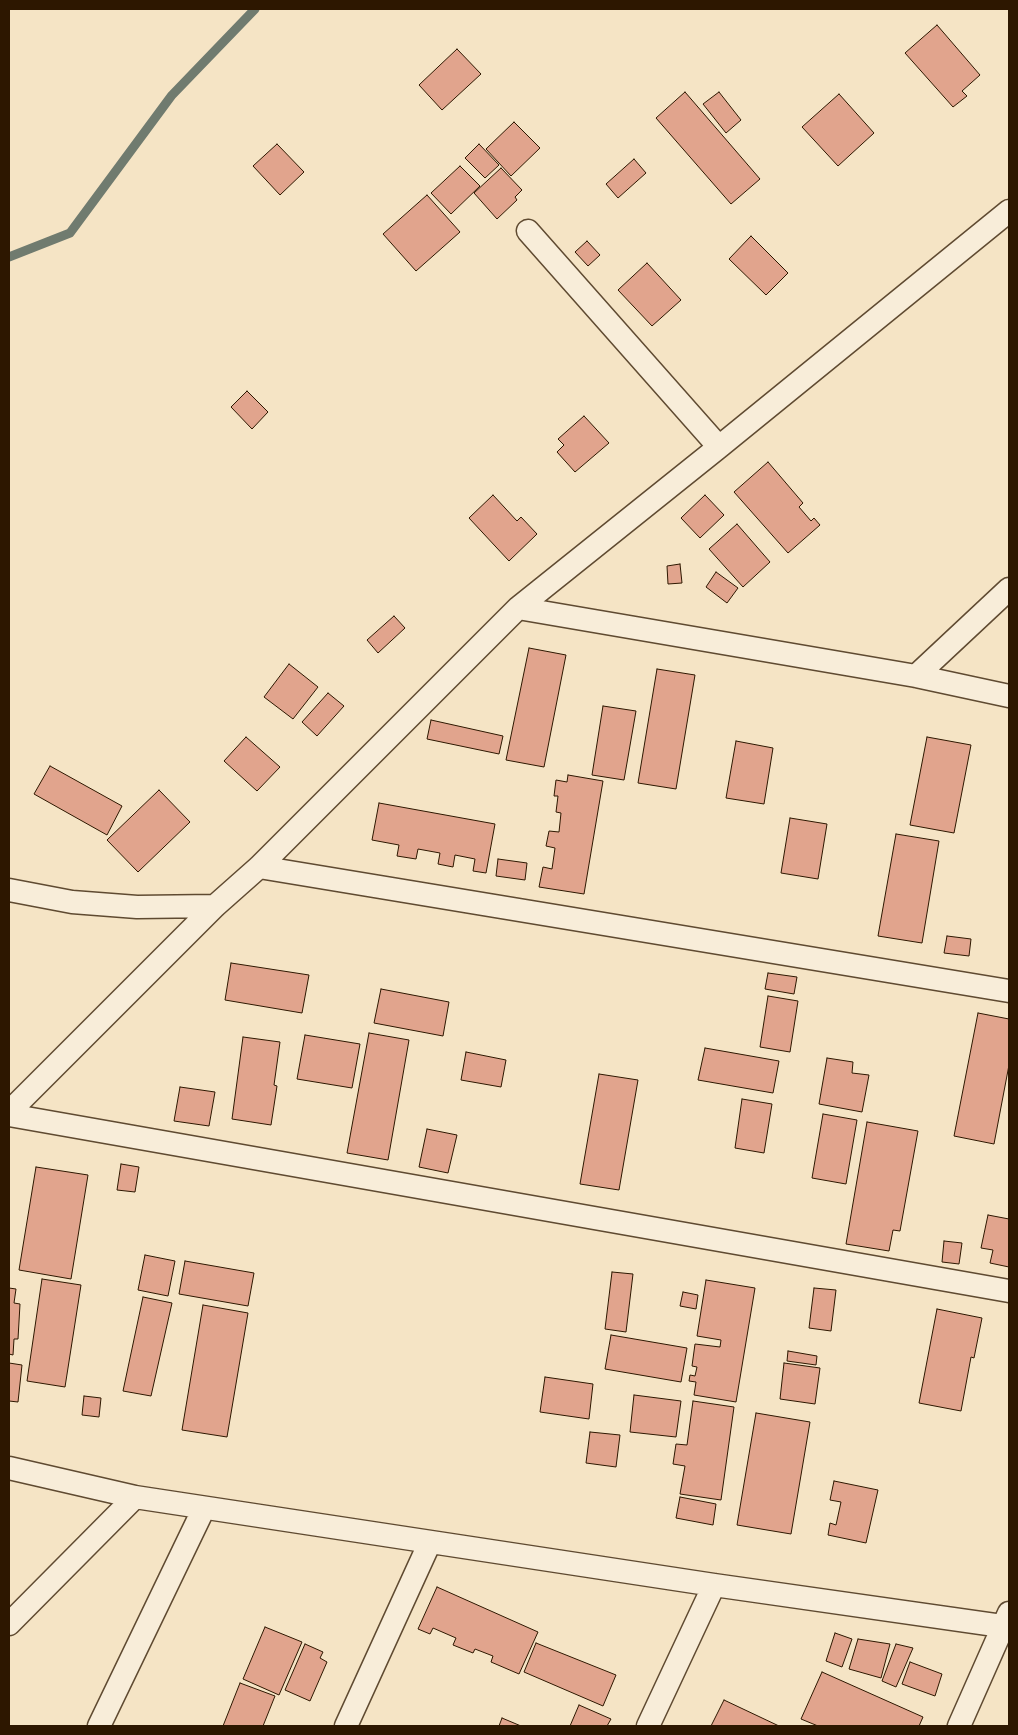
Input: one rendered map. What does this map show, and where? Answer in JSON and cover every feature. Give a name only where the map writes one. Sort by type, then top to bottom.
[{"type":"street","points":[[9,1113],[215,906],[259,867],[518,608],[1009,211]]},
{"type":"street","points":[[528,232],[719,447]]},
{"type":"street","points":[[916,676],[1009,589]]},
{"type":"street","points":[[518,608],[916,676],[1009,696]]},
{"type":"street","points":[[259,867],[1009,991]]},
{"type":"street","points":[[9,890],[81,902],[137,907],[215,906]]},
{"type":"street","points":[[9,1113],[1009,1291]]},
{"type":"street","points":[[9,1468],[135,1497],[204,1508],[714,1585],[1007,1622],[959,1726]]},
{"type":"street","points":[[9,1624],[135,1497]]},
{"type":"street","points":[[99,1726],[204,1508]]},
{"type":"street","points":[[346,1726],[430,1542]]},
{"type":"street","points":[[648,1726],[714,1585]]},
{"type":"building","points":[[937,25],[980,75],[962,91],[967,96],[953,107],[905,53]]},
{"type":"building","points":[[457,49],[481,74],[442,110],[419,85]]},
{"type":"building","points":[[685,92],[760,179],[731,204],[656,118]]},
{"type":"building","points":[[719,92],[741,120],[726,133],[703,104]]},
{"type":"building","points":[[839,94],[874,133],[838,166],[802,127]]},
{"type":"building","points":[[514,122],[540,148],[511,176],[486,149]]},
{"type":"building","points":[[277,144],[304,172],[280,195],[253,166]]},
{"type":"building","points":[[479,144],[499,165],[485,178],[465,158]]},
{"type":"building","points":[[634,159],[646,173],[618,198],[606,184]]},
{"type":"building","points":[[460,166],[480,186],[451,214],[431,193]]},
{"type":"building","points":[[501,168],[522,190],[515,197],[517,200],[497,219],[474,193]]},
{"type":"building","points":[[427,195],[460,232],[416,271],[383,234]]},
{"type":"building","points":[[751,236],[788,273],[766,295],[729,259]]},
{"type":"building","points":[[587,241],[600,255],[588,266],[575,252]]},
{"type":"building","points":[[647,263],[681,300],[652,326],[618,290]]},
{"type":"building","points":[[247,391],[268,412],[252,429],[231,407]]},
{"type":"building","points":[[584,416],[609,443],[575,472],[557,452],[564,445],[558,439]]},
{"type":"building","points":[[768,462],[803,503],[799,507],[811,521],[814,518],[820,525],[788,553],[734,492]]},
{"type":"building","points":[[493,495],[517,521],[521,517],[537,534],[509,561],[469,518]]},
{"type":"building","points":[[705,495],[724,515],[700,538],[681,518]]},
{"type":"building","points":[[737,524],[770,562],[743,587],[709,549]]},
{"type":"building","points":[[680,564],[682,583],[668,584],[667,566]]},
{"type":"building","points":[[716,572],[738,588],[727,603],[706,587]]},
{"type":"building","points":[[394,616],[405,628],[378,653],[367,640]]},
{"type":"building","points":[[529,648],[566,655],[544,767],[506,760]]},
{"type":"building","points":[[289,664],[318,687],[293,719],[264,697]]},
{"type":"building","points":[[657,669],[695,675],[676,789],[638,783]]},
{"type":"building","points":[[328,693],[344,706],[317,736],[302,722]]},
{"type":"building","points":[[603,706],[636,711],[624,780],[592,775]]},
{"type":"building","points":[[431,720],[503,736],[499,754],[427,739]]},
{"type":"building","points":[[246,737],[280,767],[257,791],[224,761]]},
{"type":"building","points":[[927,737],[971,745],[954,833],[910,825]]},
{"type":"building","points":[[736,741],[773,748],[764,804],[726,798]]},
{"type":"building","points":[[50,766],[122,806],[107,835],[34,794]]},
{"type":"building","points":[[568,775],[603,781],[584,894],[539,887],[543,867],[552,869],[555,848],[546,846],[549,831],[559,832],[561,813],[556,812],[558,796],[554,796],[556,780],[567,782]]},
{"type":"building","points":[[159,790],[190,822],[138,872],[107,840]]},
{"type":"building","points":[[379,803],[495,824],[486,873],[473,871],[475,859],[455,855],[453,867],[438,864],[440,853],[418,849],[416,859],[397,856],[399,845],[372,840]]},
{"type":"building","points":[[790,818],[827,824],[818,879],[781,873]]},
{"type":"building","points":[[896,834],[939,841],[922,943],[878,936]]},
{"type":"building","points":[[498,859],[527,863],[525,880],[496,876]]},
{"type":"building","points":[[947,936],[971,939],[969,956],[944,953]]},
{"type":"building","points":[[231,963],[309,975],[302,1013],[225,1000]]},
{"type":"building","points":[[768,973],[797,977],[794,994],[765,989]]},
{"type":"building","points":[[381,989],[449,1002],[443,1036],[374,1023]]},
{"type":"building","points":[[768,996],[798,1001],[790,1052],[760,1047]]},
{"type":"building","points":[[978,1013],[1009,1019],[1009,1065],[994,1144],[954,1136]]},
{"type":"building","points":[[369,1033],[409,1040],[388,1160],[347,1153]]},
{"type":"building","points":[[305,1035],[360,1044],[352,1088],[297,1079]]},
{"type":"building","points":[[243,1037],[280,1042],[274,1085],[277,1086],[271,1125],[232,1119]]},
{"type":"building","points":[[705,1048],[779,1061],[773,1093],[698,1080]]},
{"type":"building","points":[[466,1052],[506,1060],[501,1087],[461,1080]]},
{"type":"building","points":[[827,1058],[853,1062],[852,1073],[869,1075],[862,1112],[819,1104]]},
{"type":"building","points":[[599,1074],[638,1080],[619,1190],[580,1184]]},
{"type":"building","points":[[180,1087],[215,1092],[209,1126],[174,1121]]},
{"type":"building","points":[[742,1099],[772,1104],[764,1153],[735,1148]]},
{"type":"building","points":[[823,1114],[857,1120],[846,1184],[812,1178]]},
{"type":"building","points":[[867,1122],[918,1131],[900,1231],[893,1230],[889,1251],[846,1244]]},
{"type":"building","points":[[427,1129],[457,1135],[448,1173],[419,1167]]},
{"type":"building","points":[[121,1164],[139,1167],[135,1192],[117,1190]]},
{"type":"building","points":[[36,1167],[88,1175],[71,1279],[19,1270]]},
{"type":"building","points":[[988,1215],[1009,1219],[1009,1267],[990,1263],[993,1250],[981,1248]]},
{"type":"building","points":[[944,1241],[962,1243],[959,1264],[942,1262]]},
{"type":"building","points":[[145,1255],[175,1261],[168,1296],[138,1290]]},
{"type":"building","points":[[185,1261],[254,1273],[248,1306],[179,1294]]},
{"type":"building","points":[[612,1272],[633,1274],[626,1332],[605,1329]]},
{"type":"building","points":[[42,1279],[81,1285],[65,1387],[27,1381]]},
{"type":"building","points":[[706,1280],[755,1288],[736,1402],[694,1395],[696,1382],[689,1381],[690,1375],[695,1376],[697,1367],[692,1366],[695,1344],[720,1347],[721,1340],[697,1336]]},
{"type":"building","points":[[9,1288],[16,1289],[14,1303],[20,1304],[18,1339],[14,1339],[13,1355],[9,1354]]},
{"type":"building","points":[[814,1288],[836,1290],[831,1331],[809,1328]]},
{"type":"building","points":[[683,1292],[698,1295],[696,1309],[680,1306]]},
{"type":"building","points":[[143,1297],[172,1303],[151,1396],[123,1391]]},
{"type":"building","points":[[203,1305],[248,1313],[227,1437],[182,1430]]},
{"type":"building","points":[[937,1309],[982,1318],[974,1358],[971,1357],[961,1411],[919,1403]]},
{"type":"building","points":[[611,1335],[687,1348],[681,1382],[605,1369]]},
{"type":"building","points":[[788,1351],[817,1356],[816,1365],[787,1361]]},
{"type":"building","points":[[9,1363],[22,1365],[18,1402],[9,1401]]},
{"type":"building","points":[[784,1363],[820,1368],[815,1404],[780,1399]]},
{"type":"building","points":[[545,1377],[593,1384],[589,1419],[540,1412]]},
{"type":"building","points":[[634,1395],[681,1401],[676,1437],[630,1432]]},
{"type":"building","points":[[84,1396],[101,1398],[99,1417],[82,1415]]},
{"type":"building","points":[[693,1401],[734,1407],[721,1500],[680,1494],[685,1466],[673,1464],[676,1444],[687,1445]]},
{"type":"building","points":[[756,1413],[810,1422],[791,1534],[737,1525]]},
{"type":"building","points":[[590,1432],[620,1435],[616,1467],[586,1463]]},
{"type":"building","points":[[834,1481],[878,1490],[866,1543],[828,1535],[830,1523],[836,1525],[841,1502],[830,1500]]},
{"type":"building","points":[[680,1497],[716,1504],[713,1525],[676,1518]]},
{"type":"building","points":[[437,1587],[538,1632],[519,1674],[491,1662],[493,1656],[475,1649],[473,1653],[453,1645],[456,1638],[433,1628],[430,1634],[418,1629]]},
{"type":"building","points":[[265,1627],[302,1642],[279,1695],[243,1679]]},
{"type":"building","points":[[835,1633],[852,1639],[842,1667],[826,1661]]},
{"type":"building","points":[[858,1639],[890,1644],[881,1678],[849,1669]]},
{"type":"building","points":[[536,1643],[616,1675],[603,1706],[524,1672]]},
{"type":"building","points":[[305,1644],[323,1652],[320,1658],[327,1662],[310,1701],[285,1690]]},
{"type":"building","points":[[896,1644],[913,1648],[896,1687],[882,1681]]},
{"type":"building","points":[[910,1662],[942,1674],[935,1696],[902,1684]]},
{"type":"building","points":[[822,1672],[923,1717],[919,1726],[818,1726],[801,1719]]},
{"type":"building","points":[[240,1683],[275,1696],[263,1726],[223,1726]]},
{"type":"building","points":[[724,1700],[779,1726],[711,1726]]},
{"type":"building","points":[[579,1705],[611,1719],[607,1726],[570,1726]]},
{"type":"building","points":[[502,1718],[521,1726],[499,1726]]},
{"type":"waterway","points":[[9,257],[70,233],[172,95],[255,9]]}]
